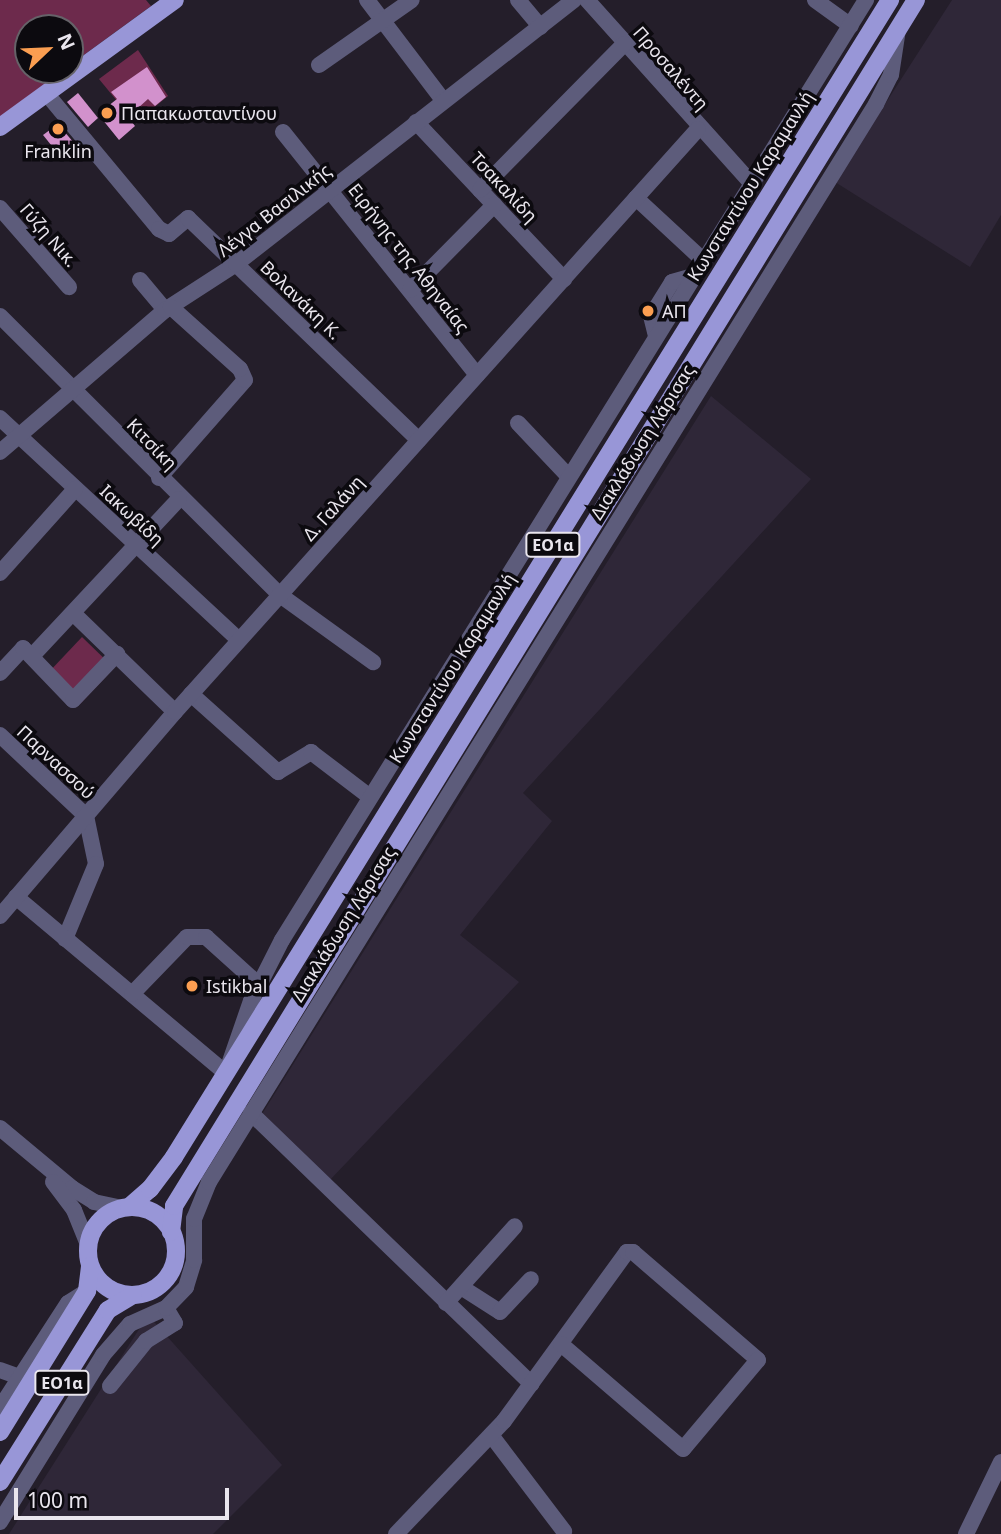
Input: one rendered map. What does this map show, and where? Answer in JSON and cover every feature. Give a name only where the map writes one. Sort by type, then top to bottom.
[{"type":"main road","name":"Κωνσταντίνου Καραμανλή","points":[[125,1207],[161,1177],[890,0]]},
{"type":"main road","name":"Διακλάδωση Λάρισας","points":[[898,29],[916,0]]},
{"type":"main road","points":[[0,127],[164,3]]},
{"type":"main road","name":"ΕΟ1α","points":[[1,1483],[108,1310],[133,1295],[157,1287],[169,1275],[176,1251],[171,1232],[174,1206],[898,29]]},
{"type":"main road","name":"ΕΟ1α","points":[[0,1432],[87,1291],[90,1266],[88,1244],[97,1223],[125,1207]]},
{"type":"main road","points":[[125,1207],[151,1211],[171,1232]]},
{"type":"main road","points":[[90,1266],[109,1289],[133,1295]]},
{"type":"street","points":[[367,0],[443,100]]},
{"type":"street","points":[[319,65],[412,0]]},
{"type":"street","points":[[518,0],[541,27]]},
{"type":"street","name":"Λέγγα Βασιλικής","points":[[0,452],[72,387],[168,309],[236,264],[573,0]]},
{"type":"street","name":"Προσαλέντη","points":[[587,0],[698,129],[751,183]]},
{"type":"street","points":[[815,0],[851,26]]},
{"type":"street","points":[[16,897],[226,1073],[258,984],[370,797],[866,0]]},
{"type":"street","name":"Διακλάδωση Λάρισας","points":[[166,1308],[186,1287],[192,1272],[194,1219],[202,1194],[876,104],[891,75],[898,29]]},
{"type":"street","points":[[480,190],[624,44]]},
{"type":"street","name":"Βολανάκη Κ.","points":[[46,93],[159,229],[169,234],[187,217],[419,440]]},
{"type":"street","name":"Τσακαλίδη","points":[[416,122],[564,279]]},
{"type":"street","name":"Δ. Γαλάνη","points":[[0,915],[175,712],[698,129]]},
{"type":"street","name":"Ειρήνης της Αθηναίας","points":[[283,132],[332,190],[477,375]]},
{"type":"street","points":[[636,198],[703,260]]},
{"type":"street","points":[[410,290],[494,205]]},
{"type":"street","name":"Γύζη Νικ.","points":[[0,208],[69,287]]},
{"type":"street","points":[[139,280],[168,309],[240,369],[245,380],[159,478]]},
{"type":"street","name":"Κιτσίκη","points":[[0,316],[72,387],[178,499],[280,595],[373,662]]},
{"type":"street","name":"Ιακωβίδη","points":[[0,418],[239,640]]},
{"type":"street","points":[[518,422],[569,477]]},
{"type":"street","points":[[0,573],[75,489]]},
{"type":"street","points":[[32,656],[75,615],[178,499]]},
{"type":"street","points":[[75,615],[175,712]]},
{"type":"street","points":[[0,673],[23,648],[73,700],[117,654]]},
{"type":"street","points":[[191,694],[278,772],[311,752],[370,797]]},
{"type":"street","name":"Παρνασσού","points":[[0,736],[86,816]]},
{"type":"street","points":[[65,939],[94,872],[96,852],[86,816]]},
{"type":"street","points":[[132,994],[187,937],[206,937],[258,984]]},
{"type":"street","points":[[251,1113],[532,1384]]},
{"type":"street","points":[[0,1128],[38,1164],[74,1210],[88,1244]]},
{"type":"street","points":[[38,1164],[94,1202],[125,1207]]},
{"type":"street","points":[[446,1303],[515,1226]]},
{"type":"street","points":[[396,1534],[491,1435],[630,1252],[758,1360],[683,1449],[561,1344]]},
{"type":"street","points":[[461,1287],[500,1312],[531,1279]]},
{"type":"street","points":[[0,1408],[68,1303],[87,1291]]},
{"type":"street","points":[[0,1522],[103,1355],[130,1324],[166,1308],[175,1323],[146,1341],[110,1386]]},
{"type":"street","points":[[0,1370],[19,1377]]},
{"type":"street","points":[[491,1435],[564,1531]]},
{"type":"street","points":[[966,1534],[1001,1462]]},
{"type":"shaded area","points":[[0,0],[146,0],[151,6],[84,55],[84,14],[14,14],[14,84],[45,84],[0,117]]},
{"type":"shaded area","points":[[952,0],[1001,0],[1001,215],[970,267],[835,182]]},
{"type":"shaded area","points":[[138,50],[168,96],[135,123],[99,79]]},
{"type":"shaded area","points":[[711,396],[811,479],[523,793],[552,821],[460,935],[519,982],[328,1182],[262,1114]]},
{"type":"shaded area","points":[[82,637],[114,668],[80,704],[48,673]]},
{"type":"shaded area","points":[[148,1315],[282,1465],[213,1534],[9,1534]]},
{"type":"building","points":[[147,67],[166,97],[155,106],[148,99],[128,117],[135,126],[119,140],[98,114],[117,99],[111,92]]},
{"type":"building","points":[[78,93],[98,118],[88,127],[67,102]]},
{"type":"building","points":[[58,124],[79,149],[64,161],[43,135]]},
{"type":"place","name":"Παπακωσταντίνου","points":[[107,113]]},
{"type":"place","name":"Franklin","points":[[58,129]]},
{"type":"place","name":"ΑΠ","points":[[648,311]]},
{"type":"place","name":"Istikbal","points":[[192,986]]}]
